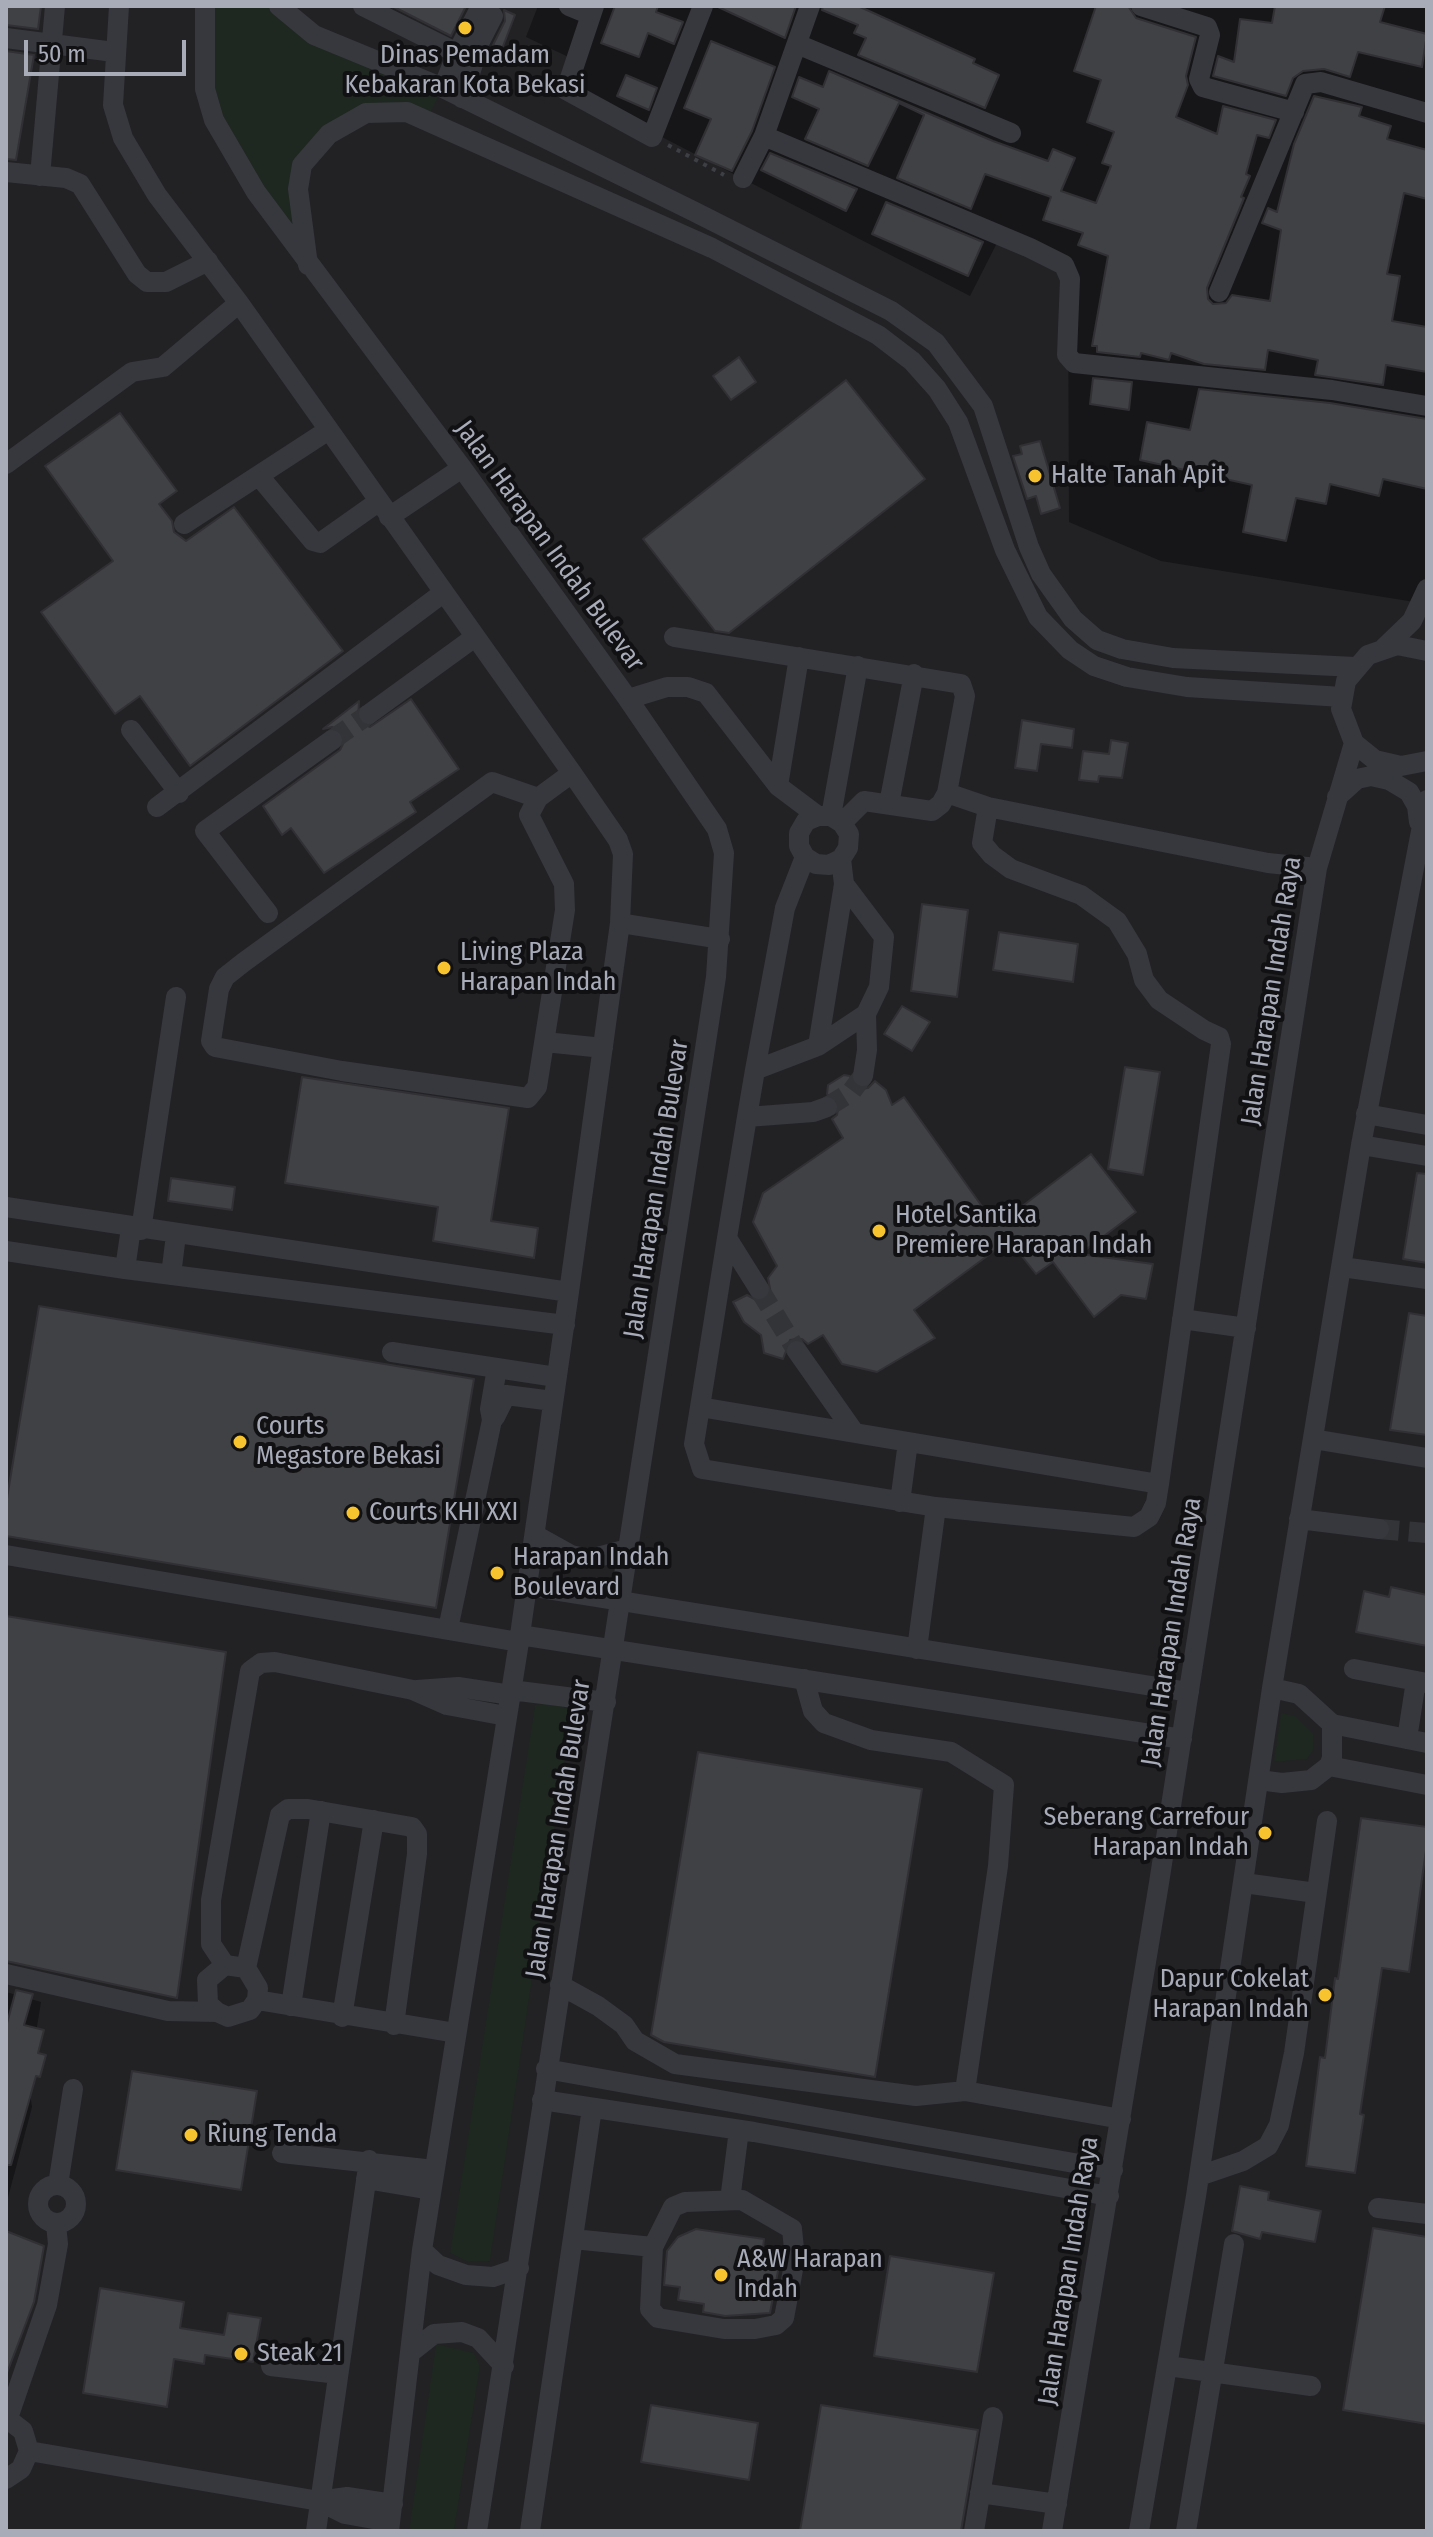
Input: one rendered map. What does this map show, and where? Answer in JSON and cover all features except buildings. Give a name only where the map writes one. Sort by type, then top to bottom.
[{"type":"street","points":[[40,176],[55,6]]},
{"type":"street","points":[[29,2451],[319,2501],[345,2514],[391,2519],[422,2250],[520,1638],[565,1325],[620,923],[623,854],[618,840],[572,773],[443,593],[391,509],[327,431],[239,303],[157,195],[123,138],[113,105],[119,6]]},
{"type":"street","name":"Jalan Harapan Indah Bulevar","points":[[205,6],[205,89],[214,120],[256,192],[628,699],[717,829],[724,853],[720,939],[615,1648],[546,2069],[482,2530]]},
{"type":"street","points":[[279,6],[314,35],[452,93],[891,311],[936,343],[983,406],[1029,547],[1041,574],[1073,619],[1097,640],[1122,649],[1173,658],[1355,667]]},
{"type":"street","points":[[363,6],[466,57]]},
{"type":"street","points":[[569,6],[592,10],[566,90],[652,137],[703,6]]},
{"type":"street","points":[[743,178],[764,136],[810,6]]},
{"type":"street","points":[[1141,6],[1207,27],[1210,35],[1199,79],[1203,87],[1294,112]]},
{"type":"street","points":[[452,93],[486,13]]},
{"type":"street","points":[[6,38],[114,52]]},
{"type":"street","points":[[797,44],[1011,133]]},
{"type":"street","points":[[1219,292],[1305,84],[1313,81],[1427,113]]},
{"type":"street","points":[[308,266],[298,189],[302,165],[329,134],[366,113],[407,112],[712,248],[878,335],[912,361],[937,389],[958,422],[1005,550],[1038,617],[1070,650],[1094,666],[1127,677],[1187,687],[1342,697]]},
{"type":"street","points":[[764,136],[1064,265],[1070,279],[1067,355],[1074,363],[1332,390],[1427,406]]},
{"type":"street","points":[[6,172],[80,184],[137,274],[147,282],[166,282],[208,261]]},
{"type":"street","points":[[6,464],[132,372],[163,367],[239,303]]},
{"type":"street","points":[[184,524],[327,431]]},
{"type":"street","points":[[259,476],[313,541],[320,543],[391,509],[458,470]]},
{"type":"street","points":[[1427,589],[1412,621],[1384,648],[1355,667],[1342,697],[1343,721],[1354,743],[1375,760],[1388,765],[1415,765],[1427,761]]},
{"type":"street","points":[[157,807],[443,593]]},
{"type":"street","points":[[369,714],[475,637]]},
{"type":"street","points":[[628,699],[667,687],[688,687],[706,693],[778,786],[831,818],[849,834],[848,848],[841,859],[829,865],[816,864],[805,857],[799,846],[799,833],[806,821],[831,818],[864,801],[932,811],[947,793],[965,696],[961,684],[674,637]]},
{"type":"street","points":[[1384,648],[1409,645],[1427,651]]},
{"type":"street","points":[[778,786],[799,657]]},
{"type":"street","points":[[831,818],[858,666]]},
{"type":"street","points":[[889,804],[914,674]]},
{"type":"street","points":[[131,730],[179,793]]},
{"type":"street","points":[[268,913],[205,831],[332,740]]},
{"type":"street","name":"Jalan Harapan Indah Raya","points":[[1052,2531],[1182,1739],[1317,868],[1334,800],[1354,743]]},
{"type":"street","points":[[538,798],[492,782],[244,962],[225,977],[219,989],[211,1041],[215,1047],[520,1100],[528,1098],[537,1087],[565,895],[564,884],[529,815],[538,798],[572,773]]},
{"type":"street","points":[[1334,800],[1357,779],[1371,776],[1389,780],[1409,792],[1417,806],[1420,828]]},
{"type":"street","points":[[947,793],[988,807],[1268,863],[1317,868]]},
{"type":"street","points":[[1139,2531],[1199,2176],[1272,1688],[1366,1114],[1427,800]]},
{"type":"street","points":[[805,857],[785,908],[747,1117],[694,1444],[702,1469],[936,1507],[1134,1527],[1149,1517],[1159,1484],[1221,1044],[1219,1037],[1159,1000],[1144,980],[1137,954],[1117,921],[1081,895],[1011,869],[992,855],[982,843],[988,807]]},
{"type":"street","points":[[818,1046],[844,884],[841,859]]},
{"type":"street","points":[[844,884],[884,937],[879,987],[866,1014],[863,1076]]},
{"type":"street","points":[[620,923],[720,939]]},
{"type":"street","points":[[125,1269],[136,1229],[149,1133],[176,997]]},
{"type":"street","points":[[755,1070],[818,1046],[866,1014]]},
{"type":"street","points":[[545,1042],[603,1048]]},
{"type":"street","points":[[747,1117],[813,1112],[827,1107]]},
{"type":"street","points":[[1366,1114],[1427,1125]]},
{"type":"street","points":[[1361,1145],[1427,1156]]},
{"type":"street","points":[[6,1207],[569,1292]]},
{"type":"street","points":[[171,1275],[176,1235]]},
{"type":"street","points":[[727,1238],[759,1289]]},
{"type":"street","points":[[6,1251],[565,1325]]},
{"type":"street","points":[[1342,1267],[1427,1279]]},
{"type":"street","points":[[1182,1319],[1246,1328]]},
{"type":"street","points":[[797,1351],[854,1432]]},
{"type":"street","points":[[392,1352],[556,1377]]},
{"type":"street","points":[[492,1420],[490,1409],[497,1368]]},
{"type":"street","points":[[448,1629],[492,1420],[506,1395],[553,1401]]},
{"type":"street","points":[[700,1407],[1159,1484]]},
{"type":"street","points":[[1313,1439],[1427,1458]]},
{"type":"street","points":[[900,1502],[908,1442]]},
{"type":"street","points":[[917,1649],[936,1507]]},
{"type":"street","points":[[1299,1519],[1379,1529]]},
{"type":"street","points":[[535,1535],[571,1555],[590,1559],[628,1549]]},
{"type":"street","points":[[6,1555],[448,1629],[615,1648],[1182,1739]]},
{"type":"street","points":[[527,1586],[1189,1692]]},
{"type":"street","points":[[236,1967],[214,1971],[205,1992],[208,2004],[228,2017],[240,2016],[257,2000],[258,1988],[236,1967],[211,1944],[211,1900],[250,1671],[261,1663],[275,1662],[413,1690],[447,1705],[506,1716]]},
{"type":"street","points":[[1272,1688],[1299,1694],[1332,1724],[1417,1741],[1422,1682],[1354,1669]]},
{"type":"street","points":[[804,1679],[813,1711],[824,1723],[871,1740],[951,1752],[1004,1785],[998,1866],[965,2091]]},
{"type":"street","points":[[413,1690],[458,1687],[606,1702]]},
{"type":"street","points":[[1259,1780],[1282,1783],[1311,1780],[1329,1766],[1335,1738],[1332,1724]]},
{"type":"street","points":[[1329,1766],[1427,1785]]},
{"type":"street","points":[[236,1967],[280,1815],[288,1809],[321,1811],[412,1827],[417,1834],[394,2025]]},
{"type":"street","points":[[291,2006],[321,1811]]},
{"type":"street","points":[[342,2017],[374,1820]]},
{"type":"street","points":[[1199,2176],[1243,2161],[1268,2146],[1279,2125],[1294,2053],[1327,1821]]},
{"type":"street","points":[[1244,1883],[1316,1893]]},
{"type":"street","points":[[6,1974],[168,2011],[217,2012]]},
{"type":"street","points":[[560,1985],[598,2006],[624,2025],[635,2041],[675,2064],[916,2096],[965,2091],[1121,2119]]},
{"type":"street","points":[[257,2000],[342,2017],[456,2033]]},
{"type":"street","points":[[546,2069],[1113,2170]]},
{"type":"street","points":[[6,2479],[21,2469],[29,2451],[23,2431],[7,2418],[47,2305],[58,2244],[56,2224],[70,2219],[76,2206],[72,2191],[58,2185],[73,2089]]},
{"type":"street","points":[[542,2100],[746,2131],[1109,2196]]},
{"type":"street","points":[[530,2531],[592,2108]]},
{"type":"street","points":[[736,2200],[746,2131]]},
{"type":"street","points":[[282,2153],[433,2180]]},
{"type":"street","points":[[316,2531],[367,2169]]},
{"type":"street","points":[[736,2200],[792,2229],[796,2240],[784,2318],[776,2325],[724,2329],[658,2318],[650,2309],[653,2247],[673,2207],[685,2202],[736,2200]]},
{"type":"street","points":[[1378,2208],[1427,2214]]},
{"type":"street","points":[[573,2239],[653,2247]]},
{"type":"street","points":[[1186,2531],[1234,2244]]},
{"type":"street","points":[[422,2250],[438,2265],[466,2275],[493,2277],[519,2268]]},
{"type":"street","points":[[410,2353],[434,2334],[462,2332],[478,2338],[504,2366]]},
{"type":"street","points":[[271,2366],[338,2374]]},
{"type":"street","points":[[1168,2366],[1311,2386]]},
{"type":"street","points":[[974,2531],[993,2417]]},
{"type":"street","points":[[980,2493],[1057,2504]]},
{"type":"path","points":[[652,137],[735,181],[743,178]]},
{"type":"shaded area","points":[[6,6],[538,6],[526,37],[575,60],[569,89],[970,296],[1000,237],[1068,267],[1069,522],[1161,561],[1427,604],[1427,2531],[6,2531],[6,2205],[32,2107],[28,2081],[41,2002],[6,1992]]},
{"type":"shaded area","points":[[209,6],[279,6],[443,88],[426,121],[366,113],[302,165],[308,266],[214,120]]},
{"type":"shaded area","points":[[553,1703],[572,1710],[490,2261],[468,2262],[450,2253],[535,1705]]},
{"type":"shaded area","points":[[1281,1713],[1295,1716],[1313,1734],[1313,1750],[1307,1759],[1274,1762]]},
{"type":"shaded area","points":[[436,2344],[474,2353],[480,2366],[454,2531],[409,2531]]},
{"type":"tunnel","points":[[332,740],[369,714]]},
{"type":"tunnel","points":[[827,1107],[851,1092],[863,1076]]},
{"type":"tunnel","points":[[759,1289],[797,1351]]},
{"type":"tunnel","points":[[1379,1529],[1427,1533]]},
{"type":"place","name":"Dinas Pemadam Kebakaran Kota Bekasi","points":[[465,28]]},
{"type":"place","name":"Halte Tanah Apit","points":[[1035,476]]},
{"type":"place","name":"Living Plaza Harapan Indah","points":[[444,968]]},
{"type":"place","name":"Hotel Santika Premiere Harapan Indah","points":[[879,1231]]},
{"type":"place","name":"Courts Megastore Bekasi","points":[[240,1442]]},
{"type":"place","name":"Courts KHI XXI","points":[[353,1513]]},
{"type":"place","name":"Harapan Indah Boulevard","points":[[497,1573]]},
{"type":"place","name":"Seberang Carrefour Harapan Indah","points":[[1265,1833]]},
{"type":"place","name":"Dapur Cokelat Harapan Indah","points":[[1325,1995]]},
{"type":"place","name":"Riung Tenda","points":[[191,2135]]},
{"type":"place","name":"A&W Harapan Indah","points":[[721,2275]]},
{"type":"place","name":"Steak 21","points":[[241,2354]]}]
